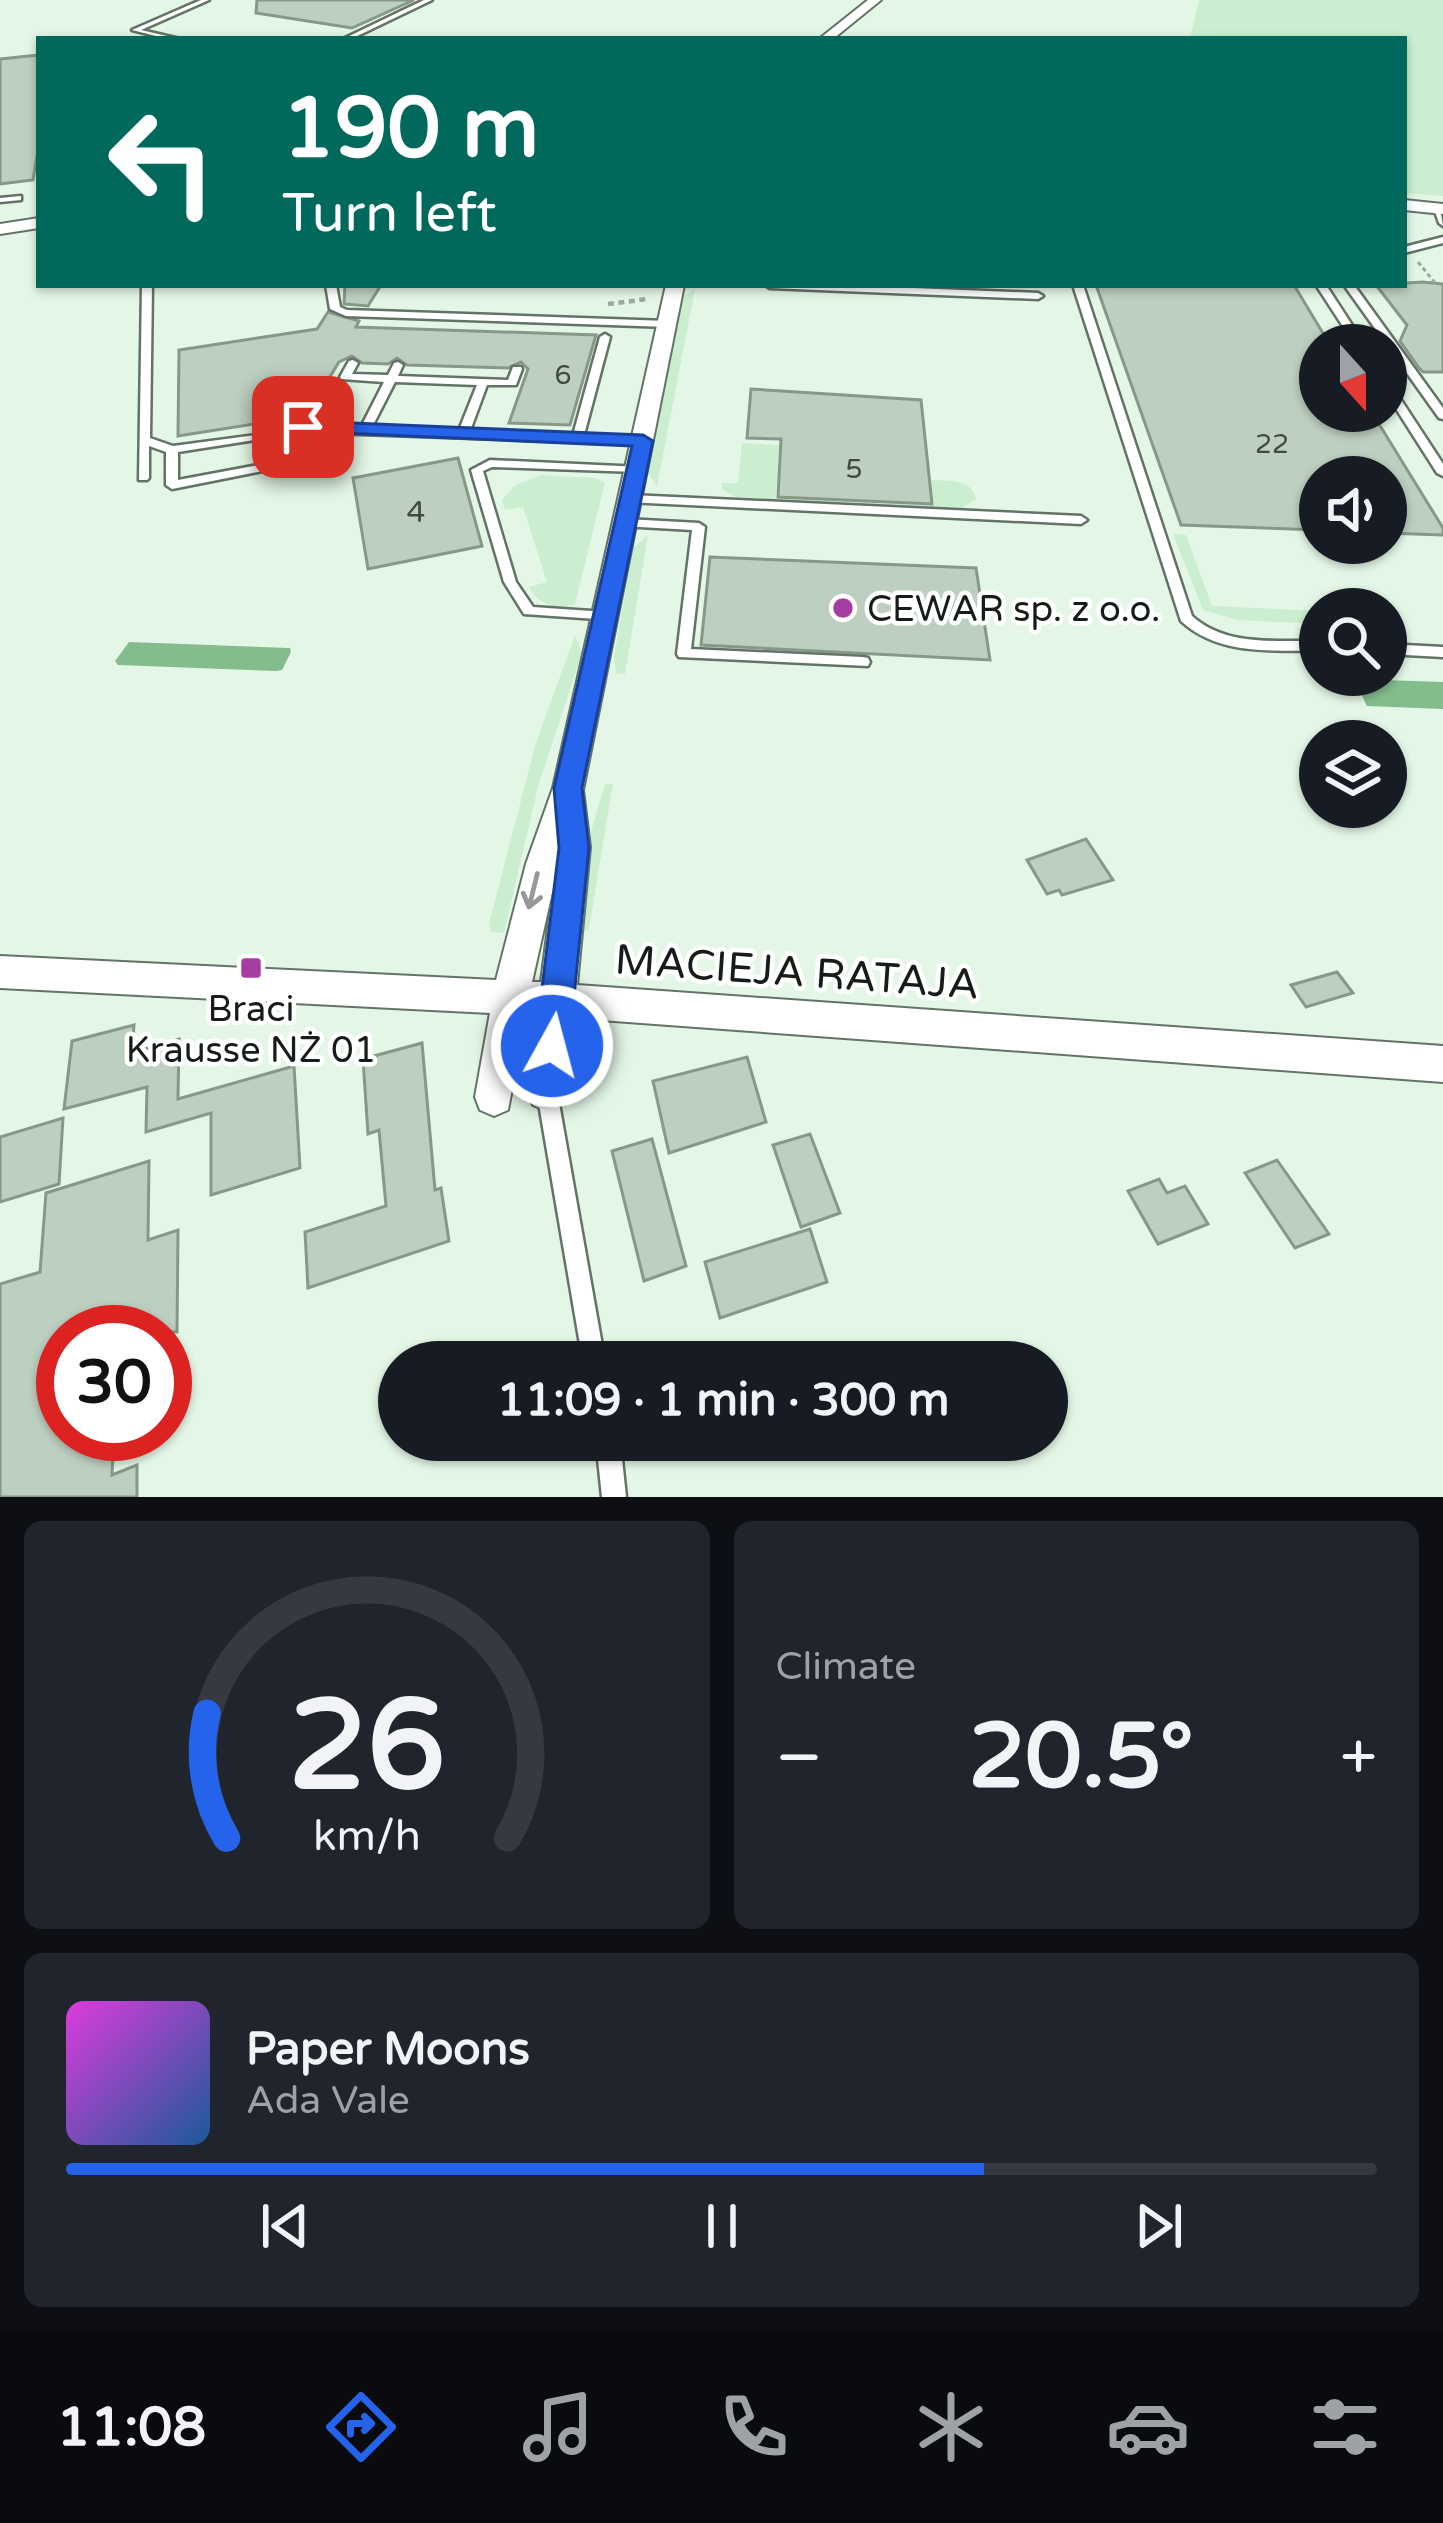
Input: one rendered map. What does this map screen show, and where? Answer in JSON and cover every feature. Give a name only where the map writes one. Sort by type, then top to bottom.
[{"type":"street","points":[[829,36],[875,0]]},
{"type":"street","points":[[1407,206],[1440,214]]},
{"type":"street","points":[[0,229],[36,224]]},
{"type":"street","points":[[494,1097],[509,998],[539,868],[568,788],[674,288]]},
{"type":"street","points":[[547,1092],[574,848],[568,788]]},
{"type":"street","name":"MACIEJA RATAJA","points":[[0,972],[557,1000],[1443,1064]]},
{"type":"lane","points":[[164,36],[135,29],[206,0]]},
{"type":"lane","points":[[352,36],[429,0]]},
{"type":"lane","points":[[0,200],[18,198]]},
{"type":"lane","points":[[1407,249],[1443,239]]},
{"type":"lane","points":[[143,478],[147,288]]},
{"type":"lane","points":[[332,288],[335,309],[346,313],[668,324]]},
{"type":"lane","points":[[843,288],[1038,296]]},
{"type":"lane","points":[[1079,288],[1186,618],[1197,631],[1232,642],[1299,645]]},
{"type":"lane","points":[[1323,288],[1346,324]]},
{"type":"lane","points":[[1351,288],[1443,416]]},
{"type":"lane","points":[[578,439],[605,337]]},
{"type":"lane","points":[[353,363],[345,377],[512,383],[517,369]]},
{"type":"lane","points":[[365,430],[398,364]]},
{"type":"lane","points":[[464,434],[483,382]]},
{"type":"lane","points":[[1407,418],[1443,473]]},
{"type":"lane","points":[[144,440],[172,450],[303,427],[643,441]]},
{"type":"lane","points":[[172,450],[172,484],[294,462],[330,428]]},
{"type":"lane","points":[[607,617],[529,611],[510,582],[477,470],[490,464],[637,469]]},
{"type":"lane","points":[[628,511],[1081,520]]},
{"type":"lane","points":[[628,511],[698,527],[684,654],[863,662]]},
{"type":"lane","points":[[1407,650],[1443,652]]},
{"type":"lane","points":[[547,1092],[590,1341]]},
{"type":"lane","points":[[610,1461],[614,1497]]},
{"type":"path","points":[[608,304],[620,299],[651,300]]},
{"type":"shaded area","points":[[1199,0],[1443,0],[1443,196],[1407,193],[1407,36],[1191,36]]},
{"type":"shaded area","points":[[695,289],[657,486],[648,473],[684,296]]},
{"type":"shaded area","points":[[742,443],[779,445],[776,498],[932,505],[931,480],[964,484],[976,499],[960,509],[736,497],[723,490],[721,483],[738,483]]},
{"type":"shaded area","points":[[540,475],[595,478],[605,483],[575,604],[568,606],[549,605],[529,587],[547,582],[523,507],[505,510],[502,500],[514,486]]},
{"type":"shaded area","points":[[1173,534],[1186,535],[1212,606],[1299,610],[1299,623],[1238,620],[1203,610]]},
{"type":"shaded area","points":[[648,535],[625,674],[616,673],[614,657],[633,548]]},
{"type":"shaded area","points":[[575,635],[582,653],[538,787],[504,933],[491,932],[489,924],[535,746]]},
{"type":"shaded area","points":[[129,642],[290,648],[291,652],[282,670],[276,671],[118,665],[115,661]]},
{"type":"shaded area","points":[[1407,681],[1443,682],[1443,709],[1367,706],[1362,696],[1407,696]]},
{"type":"shaded area","points":[[605,784],[613,784],[589,929],[577,935],[592,828]]},
{"type":"building","points":[[257,0],[414,0],[352,28],[256,13]]},
{"type":"building","points":[[36,55],[33,180],[0,184],[0,59]]},
{"type":"building","points":[[1407,283],[1443,284],[1443,372],[1419,368],[1407,351],[1407,324],[1378,288],[1407,288]]},
{"type":"building","points":[[345,288],[379,288],[368,306],[344,304]]},
{"type":"building","points":[[1097,288],[1296,288],[1317,324],[1299,324],[1299,432],[1384,432],[1399,456],[1299,456],[1299,529],[1181,525]]},
{"type":"building","points":[[328,312],[359,321],[356,327],[596,335],[570,425],[509,423],[528,369],[521,362],[508,368],[407,365],[397,358],[388,364],[362,363],[352,356],[339,362],[306,416],[178,436],[179,350],[317,329]]},
{"type":"building","points":[[751,389],[921,400],[932,504],[778,497],[781,439],[747,438]]},
{"type":"building","points":[[458,458],[482,546],[368,569],[353,478]]},
{"type":"building","points":[[1407,470],[1443,528],[1443,535],[1407,534]]},
{"type":"building","name":"CEWAR sp. z o.o.","points":[[710,557],[976,568],[990,660],[701,645]]},
{"type":"building","points":[[1086,839],[1113,880],[1062,895],[1059,890],[1047,894],[1027,860]]},
{"type":"building","points":[[1337,972],[1353,993],[1306,1007],[1291,985]]},
{"type":"building","points":[[134,1025],[132,1053],[179,1039],[178,1099],[294,1066],[300,1168],[211,1195],[211,1113],[146,1132],[147,1087],[64,1109],[72,1041]]},
{"type":"building","points":[[422,1043],[435,1190],[441,1188],[449,1241],[308,1288],[305,1232],[386,1206],[379,1130],[368,1134],[363,1059]]},
{"type":"building","points":[[747,1057],[766,1122],[669,1153],[653,1081]]},
{"type":"building","points":[[63,1118],[59,1184],[0,1202],[0,1137]]},
{"type":"building","points":[[810,1134],[840,1213],[801,1227],[773,1145]]},
{"type":"building","points":[[652,1139],[686,1266],[644,1281],[612,1151]]},
{"type":"building","points":[[1277,1160],[1329,1234],[1295,1248],[1245,1173]]},
{"type":"building","points":[[149,1161],[148,1240],[178,1230],[177,1305],[36,1305],[36,1461],[113,1461],[112,1475],[137,1465],[137,1497],[0,1497],[0,1284],[40,1272],[46,1193]]},
{"type":"building","points":[[1159,1179],[1167,1193],[1185,1186],[1208,1224],[1158,1244],[1128,1191]]},
{"type":"building","points":[[810,1229],[827,1282],[720,1318],[705,1262]]},
{"type":"place","name":"CEWAR sp. z o.o.","points":[[843,608]]},
{"type":"place","name":"Braci Krausse NŻ 01","points":[[251,968]]},
{"type":"route","points":[[303,427],[643,441],[568,788],[575,821],[574,848],[552,1046]]}]
